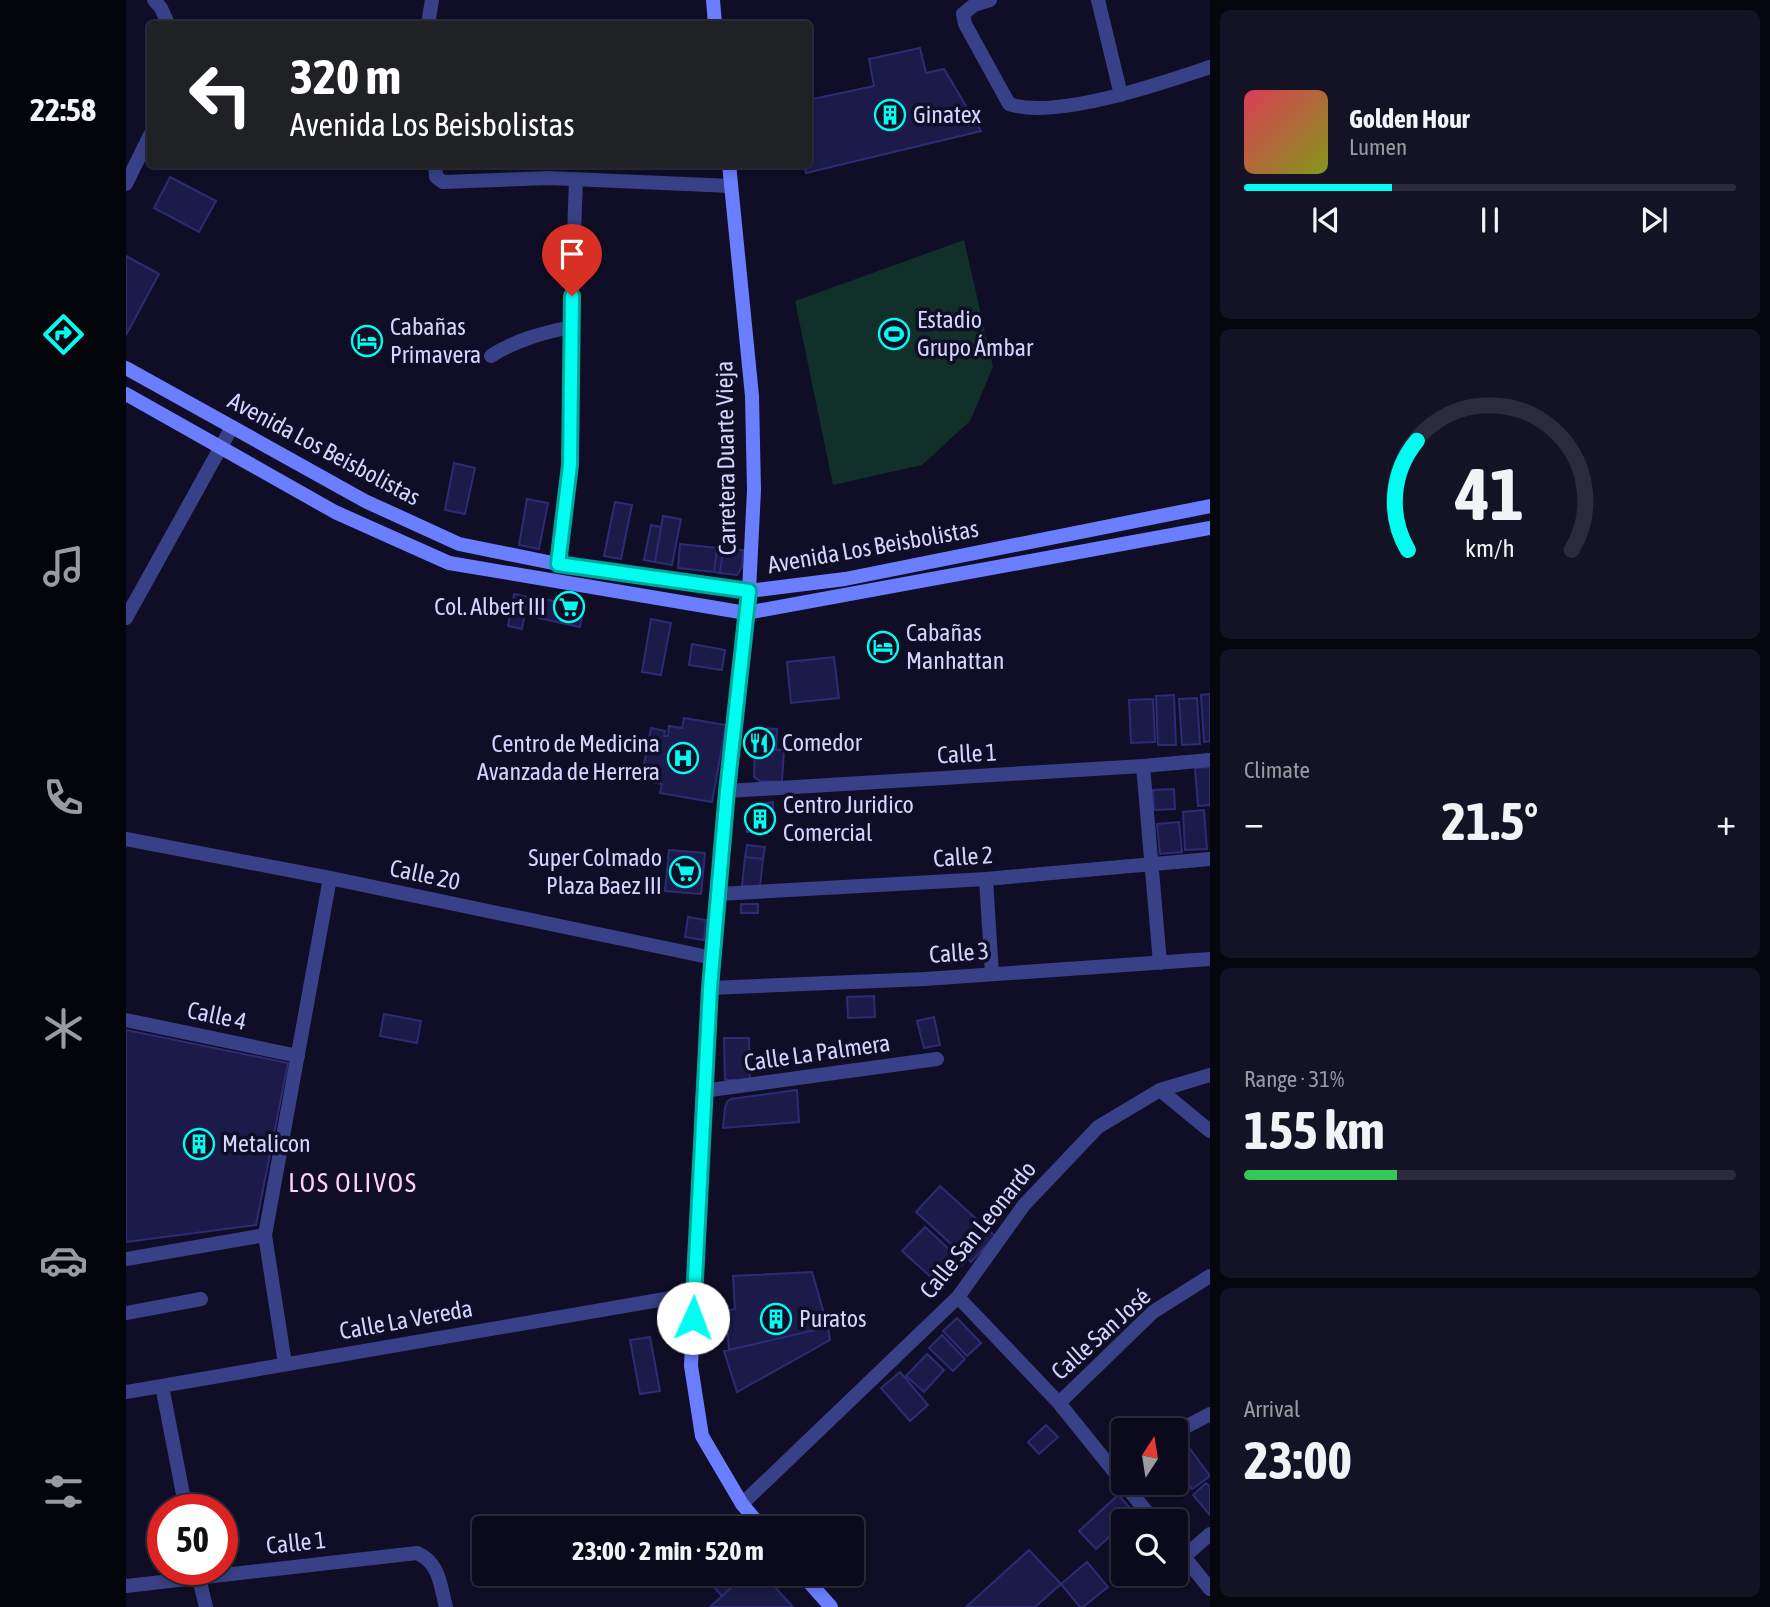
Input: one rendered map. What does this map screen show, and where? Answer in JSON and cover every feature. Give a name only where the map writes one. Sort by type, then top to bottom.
[{"type":"main road","points":[[713,0],[715,21]]},
{"type":"main road","name":"Carretera Duarte Vieja","points":[[729,168],[752,396],[754,490],[749,591],[727,791],[710,988],[691,1366],[702,1436],[741,1504],[752,1516]]},
{"type":"main road","name":"Avenida Los Beisbolistas","points":[[126,368],[365,501],[459,544],[558,564],[749,591],[845,579],[1210,506]]},
{"type":"main road","name":"Avenida Los Beisbolistas","points":[[126,394],[335,512],[449,563],[746,613],[1210,528]]},
{"type":"main road","points":[[812,1586],[831,1607]]},
{"type":"street","points":[[154,0],[167,21]]},
{"type":"street","points":[[429,21],[432,0]]},
{"type":"street","points":[[990,0],[974,5],[963,14],[965,24],[1009,104],[1023,109],[1121,95],[1210,67]]},
{"type":"street","points":[[1098,0],[1121,95]]},
{"type":"street","points":[[126,184],[147,141]]},
{"type":"street","points":[[435,168],[436,177],[443,182],[522,177],[731,186]]},
{"type":"street","points":[[558,564],[570,465],[576,179]]},
{"type":"street","points":[[491,356],[511,344],[542,333],[571,327]]},
{"type":"street","points":[[126,618],[232,427]]},
{"type":"street","name":"Calle 1","points":[[727,791],[1210,760]]},
{"type":"street","points":[[1143,766],[1160,963]]},
{"type":"street","name":"Calle 20","points":[[126,839],[330,878],[713,958]]},
{"type":"street","name":"Calle 2","points":[[719,894],[986,879],[1210,859]]},
{"type":"street","points":[[285,1364],[265,1235],[330,878]]},
{"type":"street","points":[[986,879],[992,974]]},
{"type":"street","name":"Calle 3","points":[[710,988],[992,974],[1210,959]]},
{"type":"street","name":"Calle 4","points":[[126,1020],[298,1056]]},
{"type":"street","name":"Calle La Palmera","points":[[703,1091],[937,1059]]},
{"type":"street","name":"Calle San Leonardo","points":[[741,1504],[958,1297],[1024,1205],[1098,1127],[1160,1090],[1210,1075]]},
{"type":"street","points":[[1160,1090],[1210,1131]]},
{"type":"street","points":[[126,1259],[265,1235]]},
{"type":"street","name":"Calle San José","points":[[1059,1403],[1153,1312],[1210,1276]]},
{"type":"street","name":"Calle La Vereda","points":[[126,1392],[694,1294]]},
{"type":"street","points":[[958,1297],[1111,1458]]},
{"type":"street","points":[[126,1313],[201,1299]]},
{"type":"street","points":[[162,1386],[183,1494]]},
{"type":"street","points":[[1188,1425],[1210,1413]]},
{"type":"street","points":[[1188,1547],[1210,1534]]},
{"type":"street","name":"Calle 1","points":[[238,1569],[418,1553],[435,1565],[446,1607]]},
{"type":"street","points":[[1188,1562],[1210,1589]]},
{"type":"street","name":"Calle 1","points":[[126,1586],[147,1582]]},
{"type":"street","points":[[201,1585],[206,1607]]},
{"type":"green space","name":"Estadio Grupo Ámbar","points":[[964,240],[993,367],[970,421],[922,465],[833,485],[795,301]]},
{"type":"building","name":"Ginatex","points":[[920,48],[926,73],[944,69],[981,131],[806,173],[805,168],[812,168],[812,99],[874,86],[869,59]]},
{"type":"building","points":[[170,177],[216,201],[199,232],[154,208]]},
{"type":"building","points":[[126,256],[159,274],[126,335]]},
{"type":"building","points":[[454,463],[475,468],[465,514],[445,510]]},
{"type":"building","points":[[527,499],[548,503],[539,549],[519,545]]},
{"type":"building","points":[[615,502],[632,505],[621,559],[604,556]]},
{"type":"building","points":[[663,516],[681,519],[672,565],[655,562]]},
{"type":"building","points":[[651,525],[661,527],[655,562],[644,560]]},
{"type":"building","points":[[680,544],[717,548],[714,572],[678,568]]},
{"type":"building","points":[[717,548],[723,549],[720,573],[714,572]]},
{"type":"building","points":[[723,549],[743,550],[742,567],[737,575],[720,573]]},
{"type":"building","points":[[514,594],[528,597],[522,629],[508,626]]},
{"type":"building","points":[[539,598],[584,607],[580,627],[534,617]]},
{"type":"building","points":[[651,619],[671,623],[661,675],[642,672]]},
{"type":"building","points":[[692,644],[725,650],[722,670],[689,665]]},
{"type":"building","points":[[834,657],[839,698],[791,703],[787,662]]},
{"type":"building","points":[[1210,694],[1210,741],[1204,742],[1201,695]]},
{"type":"building","points":[[1174,695],[1176,745],[1158,745],[1156,696]]},
{"type":"building","points":[[1197,698],[1200,744],[1182,745],[1179,699]]},
{"type":"building","points":[[1153,699],[1155,742],[1131,743],[1129,700]]},
{"type":"building","name":"Centro de Medicina Avanzada de Herrera","points":[[684,718],[726,725],[712,802],[660,793],[662,784],[641,780],[651,728],[665,731],[664,736],[668,736],[669,726],[682,728]]},
{"type":"building","points":[[757,728],[777,729],[776,750],[755,749]]},
{"type":"building","points":[[755,749],[784,750],[782,782],[760,781],[754,777]]},
{"type":"building","points":[[1210,767],[1210,805],[1198,806],[1195,768]]},
{"type":"building","points":[[1174,789],[1175,809],[1154,810],[1153,790]]},
{"type":"building","name":"Centro Juridico Comercial","points":[[773,802],[773,825],[747,826],[747,812],[751,806]]},
{"type":"building","points":[[1204,810],[1207,849],[1185,850],[1183,812]]},
{"type":"building","points":[[1179,822],[1182,852],[1160,854],[1157,824]]},
{"type":"building","points":[[763,825],[763,832],[747,832],[747,826]]},
{"type":"building","points":[[747,845],[765,847],[763,859],[745,857]]},
{"type":"building","name":"Super Colmado Plaza Baez III","points":[[669,850],[705,853],[701,894],[665,891]]},
{"type":"building","points":[[745,857],[763,859],[760,887],[742,886]]},
{"type":"building","points":[[741,904],[758,904],[758,913],[741,913]]},
{"type":"building","points":[[688,917],[706,920],[704,940],[685,937]]},
{"type":"building","points":[[874,996],[875,1017],[848,1018],[847,997]]},
{"type":"building","points":[[384,1014],[421,1021],[417,1043],[380,1036]]},
{"type":"building","points":[[934,1017],[940,1045],[924,1048],[917,1021]]},
{"type":"building","name":"Metalicon","points":[[126,1030],[288,1063],[256,1225],[126,1242]]},
{"type":"building","points":[[724,1038],[749,1038],[750,1080],[725,1080]]},
{"type":"building","points":[[797,1090],[799,1122],[723,1128],[725,1108],[731,1099]]},
{"type":"building","points":[[940,1186],[995,1236],[971,1262],[916,1212]]},
{"type":"building","points":[[925,1227],[964,1263],[942,1287],[902,1251]]},
{"type":"building","name":"Puratos","points":[[812,1272],[828,1327],[729,1350],[726,1311],[735,1309],[733,1276]]},
{"type":"building","points":[[957,1318],[981,1343],[967,1356],[943,1331]]},
{"type":"building","points":[[828,1327],[830,1340],[737,1392],[724,1351]]},
{"type":"building","points":[[942,1335],[965,1359],[953,1371],[929,1348]]},
{"type":"building","points":[[650,1337],[660,1391],[640,1394],[630,1340]]},
{"type":"building","points":[[927,1354],[944,1370],[924,1392],[906,1376]]},
{"type":"building","points":[[900,1372],[928,1405],[910,1421],[881,1388]]},
{"type":"building","points":[[1046,1425],[1058,1437],[1039,1454],[1028,1442]]},
{"type":"building","points":[[1188,1446],[1210,1476],[1192,1489],[1188,1484]]},
{"type":"building","points":[[1206,1483],[1210,1487],[1210,1515],[1193,1495]]},
{"type":"building","points":[[1118,1495],[1131,1509],[1111,1509],[1111,1535],[1096,1549],[1079,1531]]},
{"type":"building","points":[[1029,1550],[1061,1584],[1035,1607],[966,1607]]},
{"type":"building","points":[[1087,1562],[1108,1587],[1080,1607],[1061,1584]]},
{"type":"building","points":[[713,1586],[733,1586],[722,1596]]},
{"type":"building","points":[[733,1586],[774,1586],[793,1607],[710,1607]]},
{"type":"place","name":"Ginatex","points":[[890,115]]},
{"type":"place","name":"Estadio Grupo Ámbar","points":[[894,334]]},
{"type":"place","name":"Cabañas Primavera","points":[[367,341]]},
{"type":"place","name":"Col. Albert III","points":[[569,607]]},
{"type":"place","name":"Cabañas Manhattan","points":[[883,647]]},
{"type":"place","name":"Comedor","points":[[759,743]]},
{"type":"place","name":"Centro de Medicina Avanzada de Herrera","points":[[683,758]]},
{"type":"place","name":"Centro Juridico Comercial","points":[[760,819]]},
{"type":"place","name":"Super Colmado Plaza Baez III","points":[[685,872]]},
{"type":"place","name":"Metalicon","points":[[199,1144]]},
{"type":"place","name":"Puratos","points":[[776,1319]]},
{"type":"district","name":"LOS OLIVOS","points":[[353,1183]]},
{"type":"route","points":[[572,296],[570,465],[558,564],[749,591],[727,791],[710,988],[693,1318]]}]
